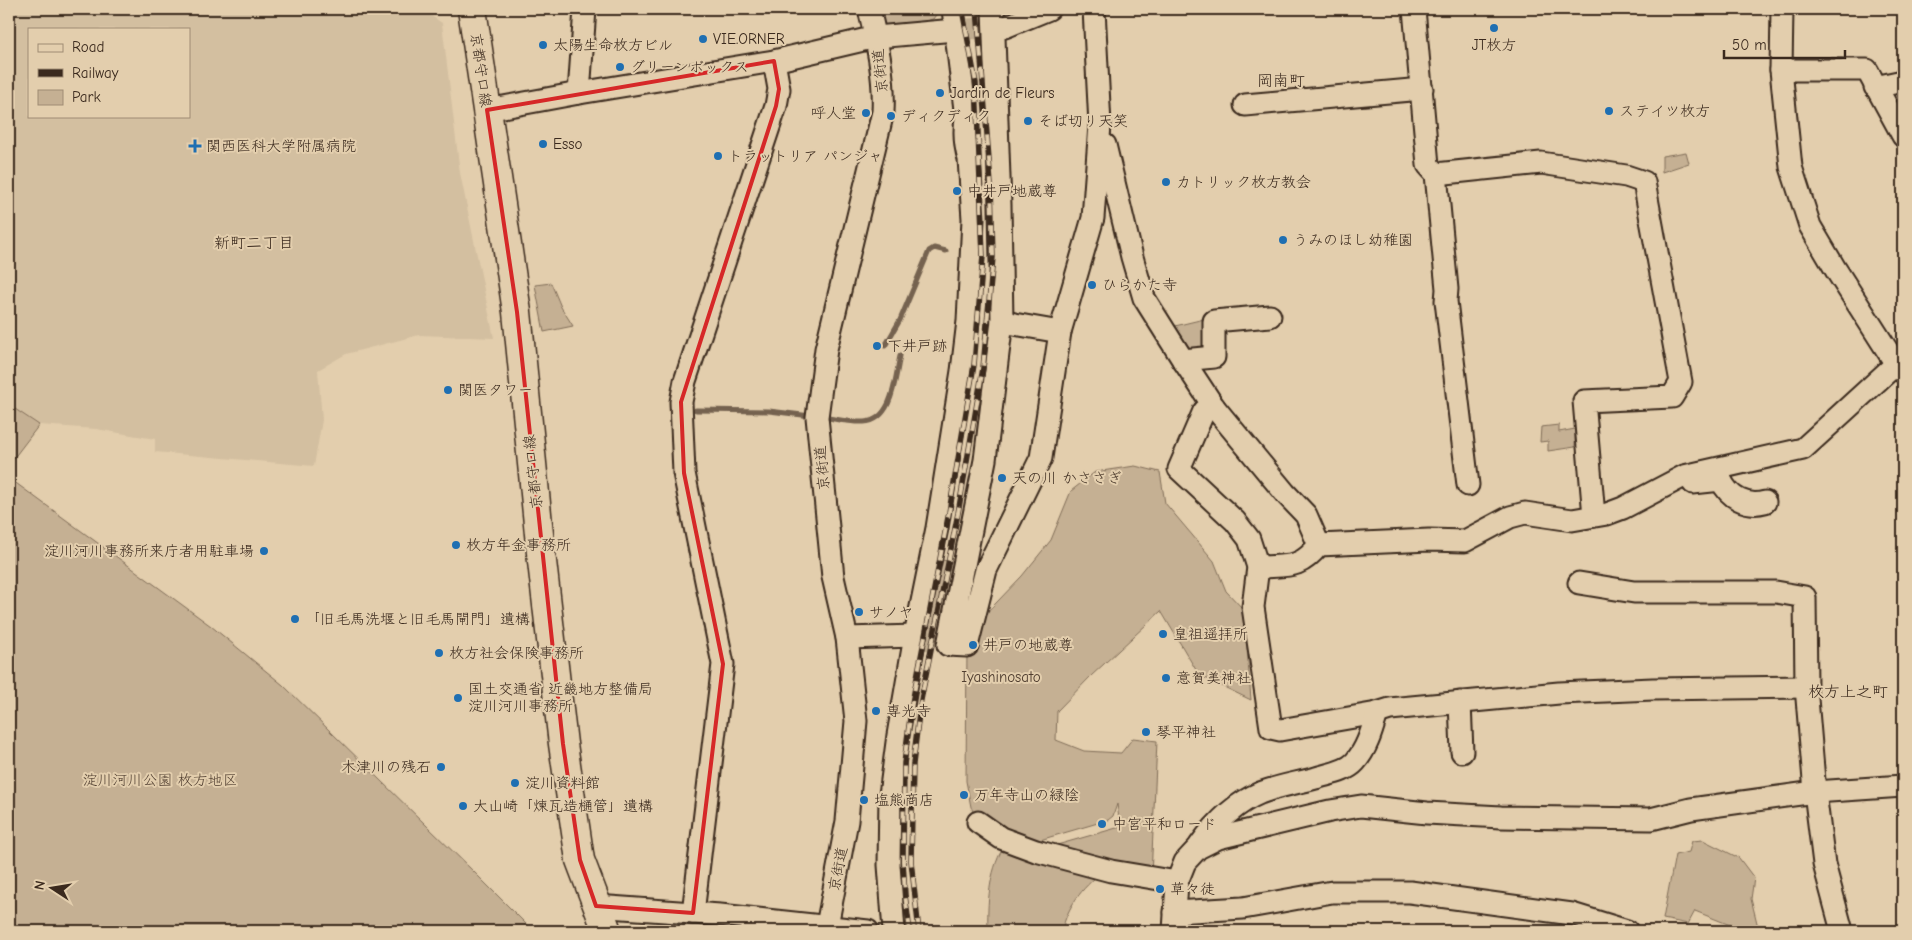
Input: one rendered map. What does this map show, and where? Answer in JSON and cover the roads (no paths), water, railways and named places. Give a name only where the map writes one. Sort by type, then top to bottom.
[{"type":"main road","name":"京都守口線","points":[[472,9],[517,312],[540,544],[563,744],[580,860],[607,931]]},
{"type":"street","points":[[579,93],[585,9]]},
{"type":"street","name":"京街道","points":[[826,929],[847,821],[856,722],[847,638],[833,577],[818,417],[826,349],[884,99],[876,37],[869,9]]},
{"type":"street","points":[[894,931],[889,865],[890,795],[915,636],[937,528],[968,321],[973,219],[970,159],[966,151],[966,118],[953,9]]},
{"type":"street","points":[[994,18],[1005,27],[1049,9]]},
{"type":"street","points":[[994,18],[1002,321],[985,460],[948,645],[967,646],[986,570],[1041,458],[1060,332],[1093,218],[1100,125],[1094,9]]},
{"type":"street","points":[[1414,9],[1428,165],[1436,174],[1447,289],[1446,301],[1468,485]]},
{"type":"street","points":[[1258,567],[1297,564],[1309,557],[1319,545],[1429,540],[1465,541],[1510,517],[1524,513],[1572,520],[1607,514],[1623,508],[1684,476],[1803,449],[1900,368],[1836,270],[1810,226],[1792,166],[1781,70],[1782,9]]},
{"type":"street","points":[[486,110],[774,61],[876,37],[955,30]]},
{"type":"street","points":[[693,913],[723,664],[684,473],[681,402],[685,381],[776,106],[779,89],[774,61]]},
{"type":"street","points":[[1781,70],[1867,70],[1903,135]]},
{"type":"street","points":[[1875,87],[1903,81]]},
{"type":"street","points":[[1245,105],[1422,89]]},
{"type":"street","points":[[1100,125],[1132,257],[1144,298],[1214,407],[1284,493],[1306,515],[1319,545]]},
{"type":"street","points":[[1436,174],[1540,163],[1626,176],[1644,182],[1681,382],[1672,397],[1584,401],[1594,516]]},
{"type":"street","points":[[1183,360],[1214,357],[1214,321],[1270,316]]},
{"type":"street","points":[[1002,321],[1060,332]]},
{"type":"street","points":[[1214,407],[1204,411],[1179,469],[1235,521],[1249,539],[1258,567],[1253,607],[1271,728],[1280,730],[1390,709],[1535,695],[1654,689],[1806,687]]},
{"type":"street","points":[[1684,476],[1691,483],[1721,480],[1729,493],[1743,502],[1751,504],[1765,502]]},
{"type":"street","points":[[1579,584],[1634,592],[1776,592],[1805,597],[1806,687],[1815,792],[1824,864],[1842,931]]},
{"type":"street","points":[[847,638],[915,636]]},
{"type":"street","points":[[1460,702],[1462,752]]},
{"type":"street","points":[[1377,713],[1367,744],[1355,762],[1335,772],[1261,793],[1244,801],[1207,835],[1198,848],[1184,862],[1177,882],[1174,922],[1332,892],[1410,892],[1572,914],[1627,931]]},
{"type":"street","points":[[1198,848],[1228,836],[1330,811],[1361,806],[1427,813],[1501,817],[1651,818],[1691,809],[1815,792],[1903,786]]},
{"type":"street","points":[[978,822],[1001,838],[1036,851],[1111,871],[1177,882]]},
{"type":"street","points":[[596,906],[693,913],[826,929],[868,931]]},
{"type":"waterway","points":[[885,346],[900,320],[929,251],[934,248],[946,251]]},
{"type":"waterway","points":[[822,417],[864,422],[874,420],[887,406],[891,397],[900,356]]},
{"type":"waterway","points":[[696,410],[769,411],[811,416]]},
{"type":"tunnel","points":[[955,30],[995,27]]},
{"type":"tunnel","points":[[915,636],[948,645]]},
{"type":"railway","points":[[910,931],[903,861],[904,763],[912,703],[949,512],[974,365],[983,256],[976,83],[962,9]]},
{"type":"railway","points":[[919,931],[911,861],[913,764],[920,705],[958,513],[983,368],[993,257],[991,184],[977,9]]},
{"type":"place","name":"JT枚方","points":[[1494,28]]},
{"type":"place","name":"VIE.ORNER","points":[[703,39]]},
{"type":"place","name":"太陽生命枚方ビル","points":[[543,45]]},
{"type":"place","name":"グリーンボックス","points":[[620,67]]},
{"type":"place","name":"Jardin de Fleurs","points":[[940,93]]},
{"type":"place","name":"ステイツ枚方","points":[[1609,111]]},
{"type":"place","name":"呼人堂","points":[[866,113]]},
{"type":"place","name":"ディクディク","points":[[891,116]]},
{"type":"place","name":"そば切り天笑","points":[[1028,121]]},
{"type":"place","name":"Esso","points":[[543,144]]},
{"type":"place","name":"関西医科大学附属病院","points":[[195,146]]},
{"type":"place","name":"トラットリア パンジャ","points":[[718,156]]},
{"type":"place","name":"カトリック枚方教会","points":[[1166,182]]},
{"type":"place","name":"中井戸地蔵尊","points":[[957,191]]},
{"type":"place","name":"うみのほし幼稚園","points":[[1283,240]]},
{"type":"place","name":"ひらかた寺","points":[[1092,285]]},
{"type":"place","name":"下井戸跡","points":[[877,346]]},
{"type":"place","name":"関医タワー","points":[[448,390]]},
{"type":"place","name":"天の川 かささぎ","points":[[1002,478]]},
{"type":"place","name":"枚方年金事務所","points":[[456,545]]},
{"type":"place","name":"淀川河川事務所来庁者用駐車場","points":[[264,551]]},
{"type":"place","name":"サノヤ","points":[[859,612]]},
{"type":"place","name":"「旧毛馬洗堰と旧毛馬閘門」遺構","points":[[295,619]]},
{"type":"place","name":"皇祖遥拝所","points":[[1163,634]]},
{"type":"place","name":"井戸の地蔵尊","points":[[973,645]]},
{"type":"place","name":"枚方社会保険事務所","points":[[439,653]]},
{"type":"place","name":"意賀美神社","points":[[1166,678]]},
{"type":"place","name":"国土交通省 近畿地方整備局 淀川河川事務所","points":[[458,698]]},
{"type":"place","name":"専光寺","points":[[876,711]]},
{"type":"place","name":"琴平神社","points":[[1146,732]]},
{"type":"place","name":"木津川の残石","points":[[441,767]]},
{"type":"place","name":"淀川資料館","points":[[515,783]]},
{"type":"place","name":"万年寺山の緑陰","points":[[964,795]]},
{"type":"place","name":"塩熊商店","points":[[864,800]]},
{"type":"place","name":"大山崎「煉瓦造樋管」遺構","points":[[463,806]]},
{"type":"place","name":"中宮平和ロード","points":[[1102,824]]},
{"type":"place","name":"草々徒","points":[[1160,889]]},
{"type":"district","name":"岡南町","points":[[1281,80]]},
{"type":"district","name":"新町二丁目","points":[[254,242]]},
{"type":"district","name":"枚方上之町","points":[[1848,691]]},
{"type":"park label","name":"Iyashinosato","points":[[1001,677]]},
{"type":"park label","name":"淀川河川公園 枚方地区","points":[[160,780]]}]
